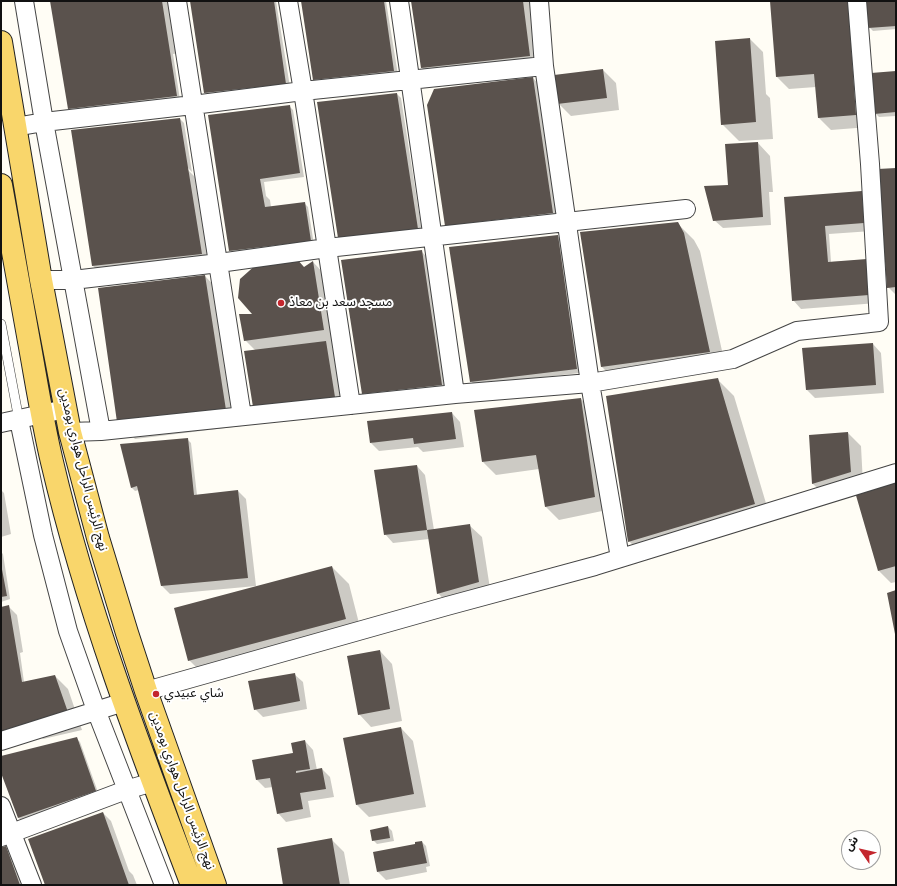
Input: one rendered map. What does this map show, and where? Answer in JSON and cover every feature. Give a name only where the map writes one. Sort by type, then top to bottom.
[{"type":"main road","name":"نهج الرئيس الراحل هواري بومدين","points":[[1,42],[5,99],[15,127],[41,280],[70,432],[98,538],[146,691],[215,885]]},
{"type":"main road","name":"نهج الرئيس الراحل هواري بومدين","points":[[1,185],[42,415],[52,462],[74,543],[100,631],[124,702],[192,885]]},
{"type":"street","points":[[24,1],[44,122],[100,431]]},
{"type":"street","points":[[177,1],[242,416]]},
{"type":"street","points":[[288,1],[304,91],[351,405]]},
{"type":"street","points":[[399,1],[455,394]]},
{"type":"street","points":[[539,1],[544,66],[568,222],[590,383],[620,558]]},
{"type":"street","points":[[70,432],[100,431],[455,394],[590,383],[732,359],[797,330],[879,322],[870,164],[857,1]]},
{"type":"street","points":[[15,127],[44,122],[304,91],[544,66]]},
{"type":"street","points":[[41,280],[73,280],[219,263],[327,248],[686,209]]},
{"type":"street","points":[[1,423],[65,409]]},
{"type":"street","points":[[19,420],[43,535],[68,631],[126,790],[164,885]]},
{"type":"street","points":[[146,691],[620,558],[896,473]]},
{"type":"street","points":[[1,741],[124,702]]},
{"type":"street","points":[[7,835],[126,790],[153,782]]},
{"type":"street","points":[[1,806],[7,835],[32,885]]},
{"type":"lane","points":[[1,324],[19,420]]},
{"type":"building","points":[[50,1],[162,1],[177,96],[68,109]]},
{"type":"building","points":[[190,1],[274,1],[286,84],[204,93]]},
{"type":"building","points":[[301,1],[384,1],[394,71],[313,80]]},
{"type":"building","points":[[411,1],[523,1],[530,56],[421,68]]},
{"type":"building","points":[[770,1],[848,1],[856,115],[818,118],[814,74],[776,77]]},
{"type":"building","points":[[866,1],[896,1],[896,26],[868,28]]},
{"type":"building","points":[[750,38],[756,122],[721,125],[715,41]]},
{"type":"building","points":[[603,69],[607,98],[557,104],[554,75]]},
{"type":"building","points":[[896,71],[896,112],[874,114],[871,73]]},
{"type":"building","points":[[533,77],[553,213],[445,226],[427,105],[434,89]]},
{"type":"building","points":[[397,93],[418,229],[338,238],[317,102]]},
{"type":"building","points":[[290,105],[300,173],[260,179],[265,207],[305,202],[311,241],[229,251],[208,115]]},
{"type":"building","points":[[180,118],[202,254],[92,266],[71,130]]},
{"type":"building","points":[[758,142],[763,217],[713,221],[704,186],[728,185],[725,144]]},
{"type":"building","points":[[896,168],[896,287],[887,288],[878,169]]},
{"type":"building","points":[[862,191],[864,223],[825,226],[828,262],[867,259],[869,295],[792,301],[784,197]]},
{"type":"building","points":[[678,222],[684,233],[710,352],[601,367],[580,232]]},
{"type":"building","points":[[558,235],[577,369],[470,382],[449,247]]},
{"type":"building","points":[[422,250],[442,385],[362,394],[341,260]]},
{"type":"building","name":"مسجد سعد بن معاذ","points":[[296,258],[304,267],[313,261],[324,330],[244,341],[239,314],[252,314],[238,298],[240,279],[258,263],[284,263]]},
{"type":"building","points":[[205,275],[226,410],[117,422],[98,288]]},
{"type":"building","points":[[326,341],[335,397],[253,407],[244,351]]},
{"type":"building","points":[[873,343],[876,385],[806,390],[802,348]]},
{"type":"building","points":[[718,378],[755,504],[628,542],[606,396]]},
{"type":"building","points":[[581,398],[595,497],[545,507],[536,455],[482,462],[474,410]]},
{"type":"building","points":[[452,412],[456,439],[414,444],[413,438],[370,443],[367,421]]},
{"type":"building","points":[[848,432],[851,472],[812,484],[809,435]]},
{"type":"building","points":[[188,438],[194,495],[238,490],[248,578],[161,586],[137,486],[131,488],[120,444]]},
{"type":"building","points":[[417,465],[427,530],[384,535],[374,470]]},
{"type":"building","points":[[896,481],[896,566],[878,571],[855,492]]},
{"type":"building","points":[[470,524],[479,582],[437,594],[427,530]]},
{"type":"building","points":[[1,564],[7,596],[1,597]]},
{"type":"building","points":[[332,566],[346,619],[188,661],[174,608]]},
{"type":"building","points":[[896,590],[896,634],[895,634],[887,593]]},
{"type":"building","points":[[9,605],[22,682],[55,675],[70,718],[1,733],[1,607]]},
{"type":"building","points":[[380,650],[390,709],[358,715],[347,656]]},
{"type":"building","points":[[295,673],[300,701],[254,710],[248,681]]},
{"type":"building","points":[[401,727],[414,794],[356,805],[343,738]]},
{"type":"building","points":[[77,737],[96,791],[18,818],[1,773],[1,756]]},
{"type":"building","points":[[305,740],[310,769],[296,771],[296,773],[322,768],[326,789],[300,793],[303,809],[277,814],[270,778],[256,780],[252,760],[293,753],[291,743]]},
{"type":"building","points":[[103,812],[129,885],[45,885],[28,839]]},
{"type":"building","points":[[388,826],[390,838],[372,841],[370,830]]},
{"type":"building","points":[[332,838],[340,885],[283,885],[277,848]]},
{"type":"building","points":[[422,841],[427,863],[377,872],[373,852],[415,844],[415,842]]},
{"type":"building","points":[[6,846],[20,885],[1,885],[1,847]]},
{"type":"place","name":"مسجد سعد بن معاذ","points":[[281,303]]},
{"type":"place","name":"شاي عبيدي","points":[[156,694]]}]
